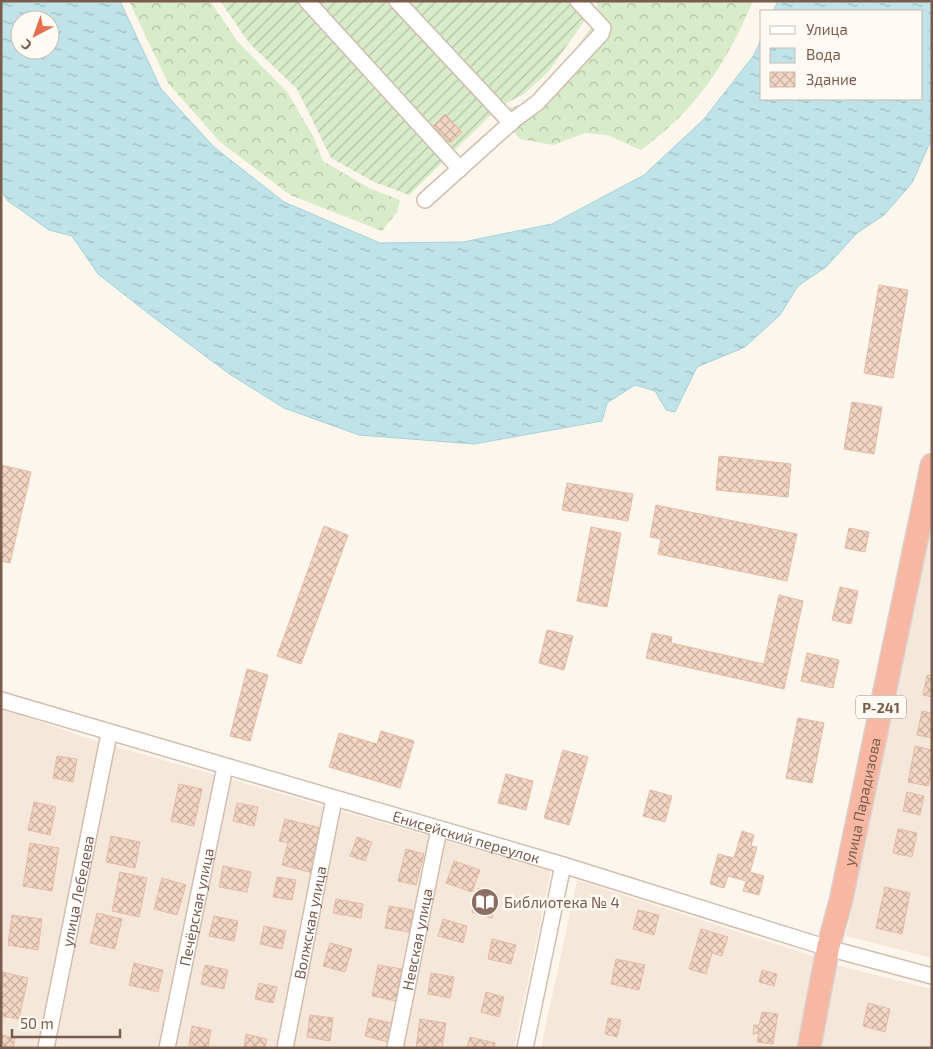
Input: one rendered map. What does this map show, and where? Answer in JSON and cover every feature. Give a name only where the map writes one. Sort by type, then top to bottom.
[{"type":"highway","name":"улица Парадизова","points":[[809,1048],[828,948],[843,891],[932,465]]},
{"type":"street","points":[[307,1],[460,170]]},
{"type":"street","points":[[397,1],[510,123]]},
{"type":"street","points":[[425,200],[510,123],[537,103],[601,34],[603,28],[578,1]]},
{"type":"street","name":"Енисейский переулок","points":[[1,700],[110,734],[563,865],[828,948],[932,976]]},
{"type":"street","name":"улица Лебедева","points":[[46,1048],[110,734]]},
{"type":"street","name":"Печёрская улица","points":[[168,1048],[225,767]]},
{"type":"street","name":"Волжская улица","points":[[285,1048],[334,799]]},
{"type":"street","name":"Невская улица","points":[[395,1048],[439,829]]},
{"type":"street","points":[[525,1048],[563,865]]},
{"type":"shaded area","points":[[932,519],[932,958],[846,936]]},
{"type":"shaded area","points":[[1,708],[93,740],[551,871],[514,1048],[1,1048]]},
{"type":"shaded area","points":[[577,880],[816,957],[799,1048],[541,1048]]},
{"type":"shaded area","points":[[836,965],[932,989],[932,1048],[818,1048]]},
{"type":"green space","points":[[129,1],[210,1],[238,42],[287,92],[313,136],[323,161],[369,188],[400,200],[397,212],[382,231],[290,195],[219,141],[168,83]]},
{"type":"green space","points":[[220,1],[585,1],[590,13],[548,72],[524,94],[499,107],[409,195],[374,182],[331,158],[297,89],[250,44]]},
{"type":"green space","points":[[597,1],[753,1],[732,45],[708,84],[679,118],[641,150],[607,135],[585,133],[553,145],[520,139],[503,120],[502,110],[523,104],[555,79],[598,17]]},
{"type":"water","points":[[1,1],[120,1],[161,89],[214,147],[284,202],[380,243],[463,242],[552,224],[644,175],[704,119],[754,55],[760,42],[760,100],[923,100],[923,10],[774,10],[778,1],[932,1],[932,138],[912,183],[884,215],[857,233],[826,267],[798,286],[780,315],[745,347],[697,367],[675,412],[666,410],[655,391],[635,385],[607,403],[602,421],[474,444],[359,435],[284,408],[228,373],[98,274],[72,236],[49,230],[8,201],[1,191]]},
{"type":"building","points":[[445,114],[462,132],[450,143],[433,126]]},
{"type":"building","points":[[879,285],[908,290],[893,378],[864,373]]},
{"type":"building","points":[[852,402],[882,407],[874,454],[844,449]]},
{"type":"building","points":[[719,456],[791,464],[788,497],[716,490]]},
{"type":"building","points":[[1,465],[31,472],[10,563],[1,561]]},
{"type":"building","points":[[567,483],[633,494],[628,521],[562,510]]},
{"type":"building","points":[[656,505],[797,534],[787,581],[658,554],[661,539],[650,537]]},
{"type":"building","points":[[324,526],[348,535],[301,664],[277,656]]},
{"type":"building","points":[[591,527],[621,533],[607,607],[577,601]]},
{"type":"building","points":[[849,528],[869,532],[865,552],[845,548]]},
{"type":"building","points":[[840,587],[858,591],[851,624],[832,620]]},
{"type":"building","points":[[779,595],[803,601],[784,689],[646,658],[652,633],[672,637],[671,643],[764,664]]},
{"type":"building","points":[[547,630],[573,636],[564,670],[539,663]]},
{"type":"building","points":[[807,653],[839,660],[833,688],[801,681]]},
{"type":"building","points":[[247,669],[268,675],[250,741],[230,736]]},
{"type":"building","points":[[927,675],[932,676],[932,697],[923,695]]},
{"type":"building","points":[[922,711],[932,713],[932,738],[917,735]]},
{"type":"building","points":[[798,718],[824,723],[812,783],[786,778]]},
{"type":"building","points":[[381,731],[414,741],[400,788],[329,767],[339,733],[377,744]]},
{"type":"building","points":[[915,746],[932,750],[932,766],[928,786],[908,782]]},
{"type":"building","points":[[563,750],[588,757],[569,825],[544,818]]},
{"type":"building","points":[[57,756],[77,759],[73,782],[53,778]]},
{"type":"building","points":[[506,774],[533,781],[526,810],[498,803]]},
{"type":"building","points":[[179,784],[202,789],[194,826],[171,821]]},
{"type":"building","points":[[650,790],[672,796],[665,822],[643,816]]},
{"type":"building","points":[[907,792],[924,796],[920,815],[903,811]]},
{"type":"building","points":[[34,802],[56,807],[50,835],[28,830]]},
{"type":"building","points":[[237,803],[258,807],[254,826],[233,821]]},
{"type":"building","points":[[285,819],[325,829],[313,873],[282,865],[288,843],[279,841]]},
{"type":"building","points":[[898,829],[917,833],[912,857],[893,853]]},
{"type":"building","points":[[742,831],[754,835],[751,846],[757,847],[750,872],[764,876],[759,895],[743,891],[746,881],[728,876],[724,888],[710,884],[718,854],[734,858]]},
{"type":"building","points":[[111,836],[140,842],[135,868],[106,862]]},
{"type":"building","points":[[357,837],[372,842],[365,861],[350,856]]},
{"type":"building","points":[[30,843],[59,848],[52,891],[23,886]]},
{"type":"building","points":[[406,849],[424,854],[416,885],[398,881]]},
{"type":"building","points":[[454,861],[480,870],[472,892],[446,883]]},
{"type":"building","points":[[223,866],[251,872],[247,892],[219,887]]},
{"type":"building","points":[[120,872],[147,878],[139,917],[112,911]]},
{"type":"building","points":[[277,877],[296,880],[292,900],[273,897]]},
{"type":"building","points":[[162,878],[186,885],[177,915],[154,909]]},
{"type":"building","points":[[885,887],[910,893],[902,934],[876,928]]},
{"type":"building","points":[[478,888],[498,894],[492,918],[472,912]]},
{"type":"building","points":[[336,899],[363,904],[361,918],[333,913]]},
{"type":"building","points":[[389,906],[413,910],[409,932],[385,928]]},
{"type":"building","points":[[638,910],[659,915],[654,935],[633,929]]},
{"type":"building","points":[[97,913],[122,919],[115,949],[90,943]]},
{"type":"building","points":[[12,915],[42,919],[38,950],[8,945]]},
{"type":"building","points":[[214,916],[238,921],[234,941],[209,936]]},
{"type":"building","points":[[443,919],[467,926],[463,943],[438,936]]},
{"type":"building","points":[[264,926],[286,931],[282,949],[260,944]]},
{"type":"building","points":[[701,929],[728,937],[722,956],[712,953],[706,974],[689,969]]},
{"type":"building","points":[[492,939],[516,945],[511,964],[488,959]]},
{"type":"building","points":[[330,943],[352,949],[345,972],[323,966]]},
{"type":"building","points":[[616,959],[645,965],[639,990],[611,984]]},
{"type":"building","points":[[134,963],[163,970],[158,992],[129,985]]},
{"type":"building","points":[[205,965],[228,970],[224,989],[201,984]]},
{"type":"building","points":[[378,965],[402,969],[396,1001],[372,996]]},
{"type":"building","points":[[762,970],[777,974],[774,986],[759,982]]},
{"type":"building","points":[[2,972],[28,978],[19,1019],[1,1016]]},
{"type":"building","points":[[431,973],[454,977],[450,998],[428,994]]},
{"type":"building","points":[[259,983],[277,987],[273,1003],[255,999]]},
{"type":"building","points":[[486,992],[504,997],[499,1017],[481,1012]]},
{"type":"building","points":[[868,1003],[890,1009],[885,1032],[863,1026]]},
{"type":"building","points":[[762,1012],[778,1014],[773,1044],[757,1042],[759,1033],[753,1034],[754,1025],[759,1025]]},
{"type":"building","points":[[310,1015],[333,1018],[330,1041],[307,1037]]},
{"type":"building","points":[[369,1018],[392,1023],[388,1042],[365,1036]]},
{"type":"building","points":[[608,1018],[621,1020],[617,1037],[605,1034]]},
{"type":"building","points":[[420,1019],[446,1023],[442,1048],[416,1048]]},
{"type":"building","points":[[192,1026],[211,1030],[208,1048],[189,1045]]},
{"type":"building","points":[[246,1034],[267,1039],[265,1048],[244,1048]]},
{"type":"building","points":[[1,1035],[15,1038],[13,1048],[1,1048]]},
{"type":"building","points":[[470,1037],[495,1043],[494,1048],[467,1048]]},
{"type":"place","name":"Библиотека № 4","points":[[485,902]]}]
